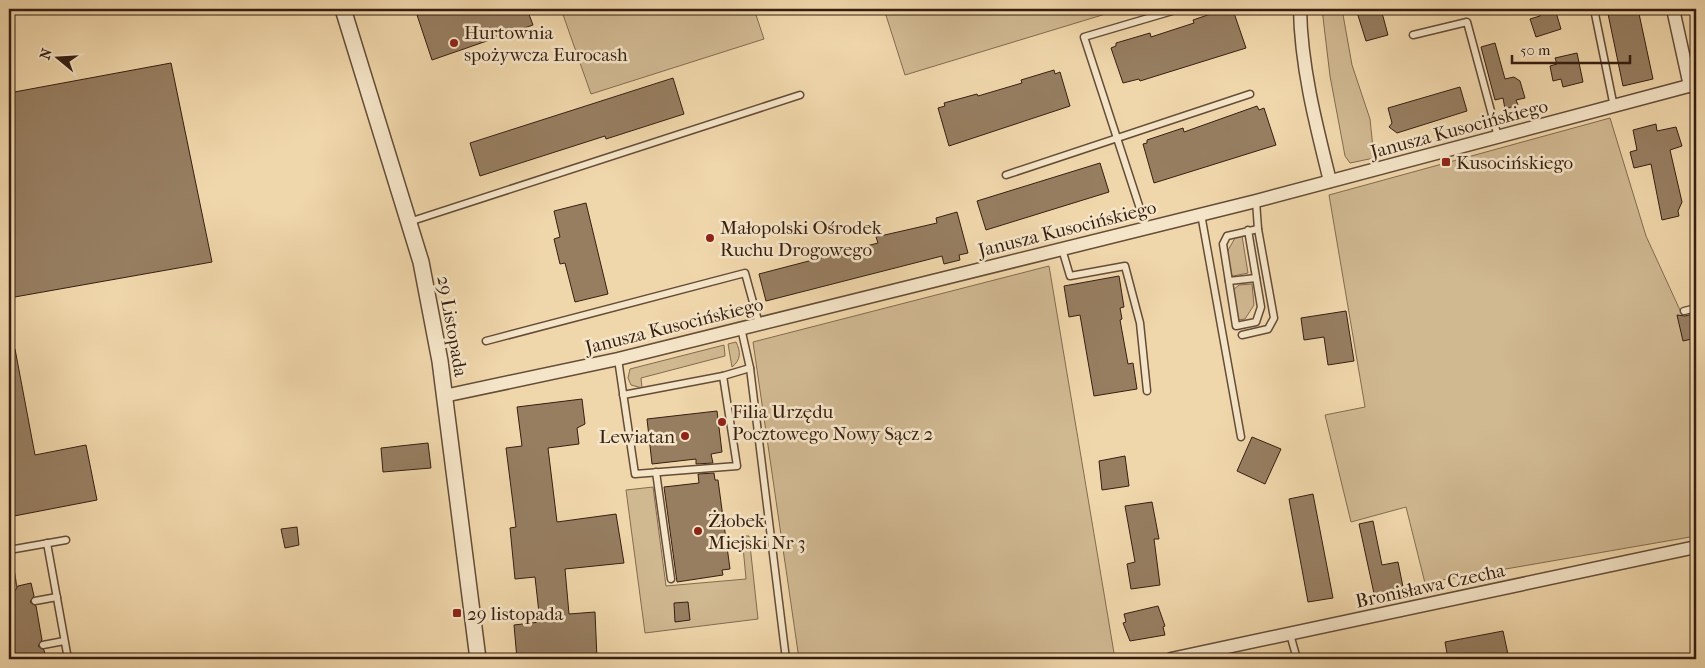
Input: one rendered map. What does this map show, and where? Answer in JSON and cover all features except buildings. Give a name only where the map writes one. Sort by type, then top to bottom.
[{"type":"street","name":"29 Listopada","points":[[343,9],[421,262],[444,396],[478,659]]},
{"type":"street","points":[[1300,9],[1300,29],[1308,87],[1330,181]]},
{"type":"street","points":[[1673,9],[1693,85]]},
{"type":"street","name":"Janusza Kusocińskiego","points":[[444,396],[618,359],[1256,201],[1693,85]]},
{"type":"street","name":"Bronisława Czecha","points":[[1171,659],[1696,547]]},
{"type":"lane","points":[[1146,227],[1084,37],[1180,9]]},
{"type":"lane","points":[[1594,9],[1614,107]]},
{"type":"lane","points":[[1413,35],[1467,22],[1499,138]]},
{"type":"lane","points":[[1006,175],[1117,140],[1250,94]]},
{"type":"lane","points":[[409,222],[800,95]]},
{"type":"lane","points":[[1242,335],[1268,329],[1274,318],[1258,229],[1256,201]]},
{"type":"lane","points":[[1201,214],[1241,437]]},
{"type":"lane","points":[[1248,230],[1261,306],[1256,322],[1236,326],[1223,244],[1227,236],[1248,230],[1258,229]]},
{"type":"lane","points":[[1062,248],[1070,276],[1125,266],[1140,323],[1147,391]]},
{"type":"lane","points":[[486,341],[746,273],[759,324]]},
{"type":"lane","points":[[1229,281],[1256,278]]},
{"type":"lane","points":[[1684,311],[1696,308]]},
{"type":"lane","points":[[741,328],[750,368],[786,659]]},
{"type":"lane","points":[[618,359],[635,474],[737,466],[723,376]]},
{"type":"lane","points":[[623,395],[723,376],[750,368]]},
{"type":"lane","points":[[656,472],[671,579]]},
{"type":"lane","points":[[9,550],[66,540]]},
{"type":"lane","points":[[47,544],[68,659]]},
{"type":"lane","points":[[9,563],[13,587]]},
{"type":"lane","points":[[35,601],[56,597]]},
{"type":"lane","points":[[1290,634],[1297,659]]},
{"type":"lane","points":[[43,645],[64,641]]},
{"type":"shaded area","points":[[561,9],[754,9],[764,39],[591,94]]},
{"type":"shaded area","points":[[884,9],[1122,9],[905,75]]},
{"type":"shaded area","points":[[1322,9],[1342,9],[1352,65],[1370,119],[1374,158],[1350,163],[1345,156],[1330,76]]},
{"type":"shaded area","points":[[1610,118],[1646,236],[1696,345],[1696,536],[1425,583],[1406,507],[1351,522],[1325,415],[1365,407],[1329,195]]},
{"type":"shaded area","points":[[1242,236],[1248,273],[1233,276],[1230,273],[1227,252],[1235,238]]},
{"type":"shaded area","points":[[1049,266],[1115,659],[799,659],[753,342]]},
{"type":"shaded area","points":[[1252,284],[1254,305],[1245,319],[1238,320],[1233,290],[1239,285]]},
{"type":"shaded area","points":[[736,342],[739,356],[737,362],[732,367],[728,344]]},
{"type":"shaded area","points":[[724,345],[725,356],[641,378],[642,388],[631,385],[628,378],[630,369]]},
{"type":"shaded area","points":[[653,487],[666,586],[746,579],[742,536],[749,536],[758,619],[645,633],[626,490]]},
{"type":"place","name":"Hurtownia spożywcza Eurocash","points":[[454,43]]},
{"type":"place","name":"Kusocińskiego","points":[[1446,162]]},
{"type":"place","name":"Małopolski Ośrodek Ruchu Drogowego","points":[[710,238]]},
{"type":"place","name":"Filia Urzędu Pocztowego Nowy Sącz 2","points":[[722,422]]},
{"type":"place","name":"Lewiatan","points":[[685,436]]},
{"type":"place","name":"Żłobek Miejski Nr 3","points":[[698,531]]},
{"type":"place","name":"29 listopada","points":[[457,613]]}]
